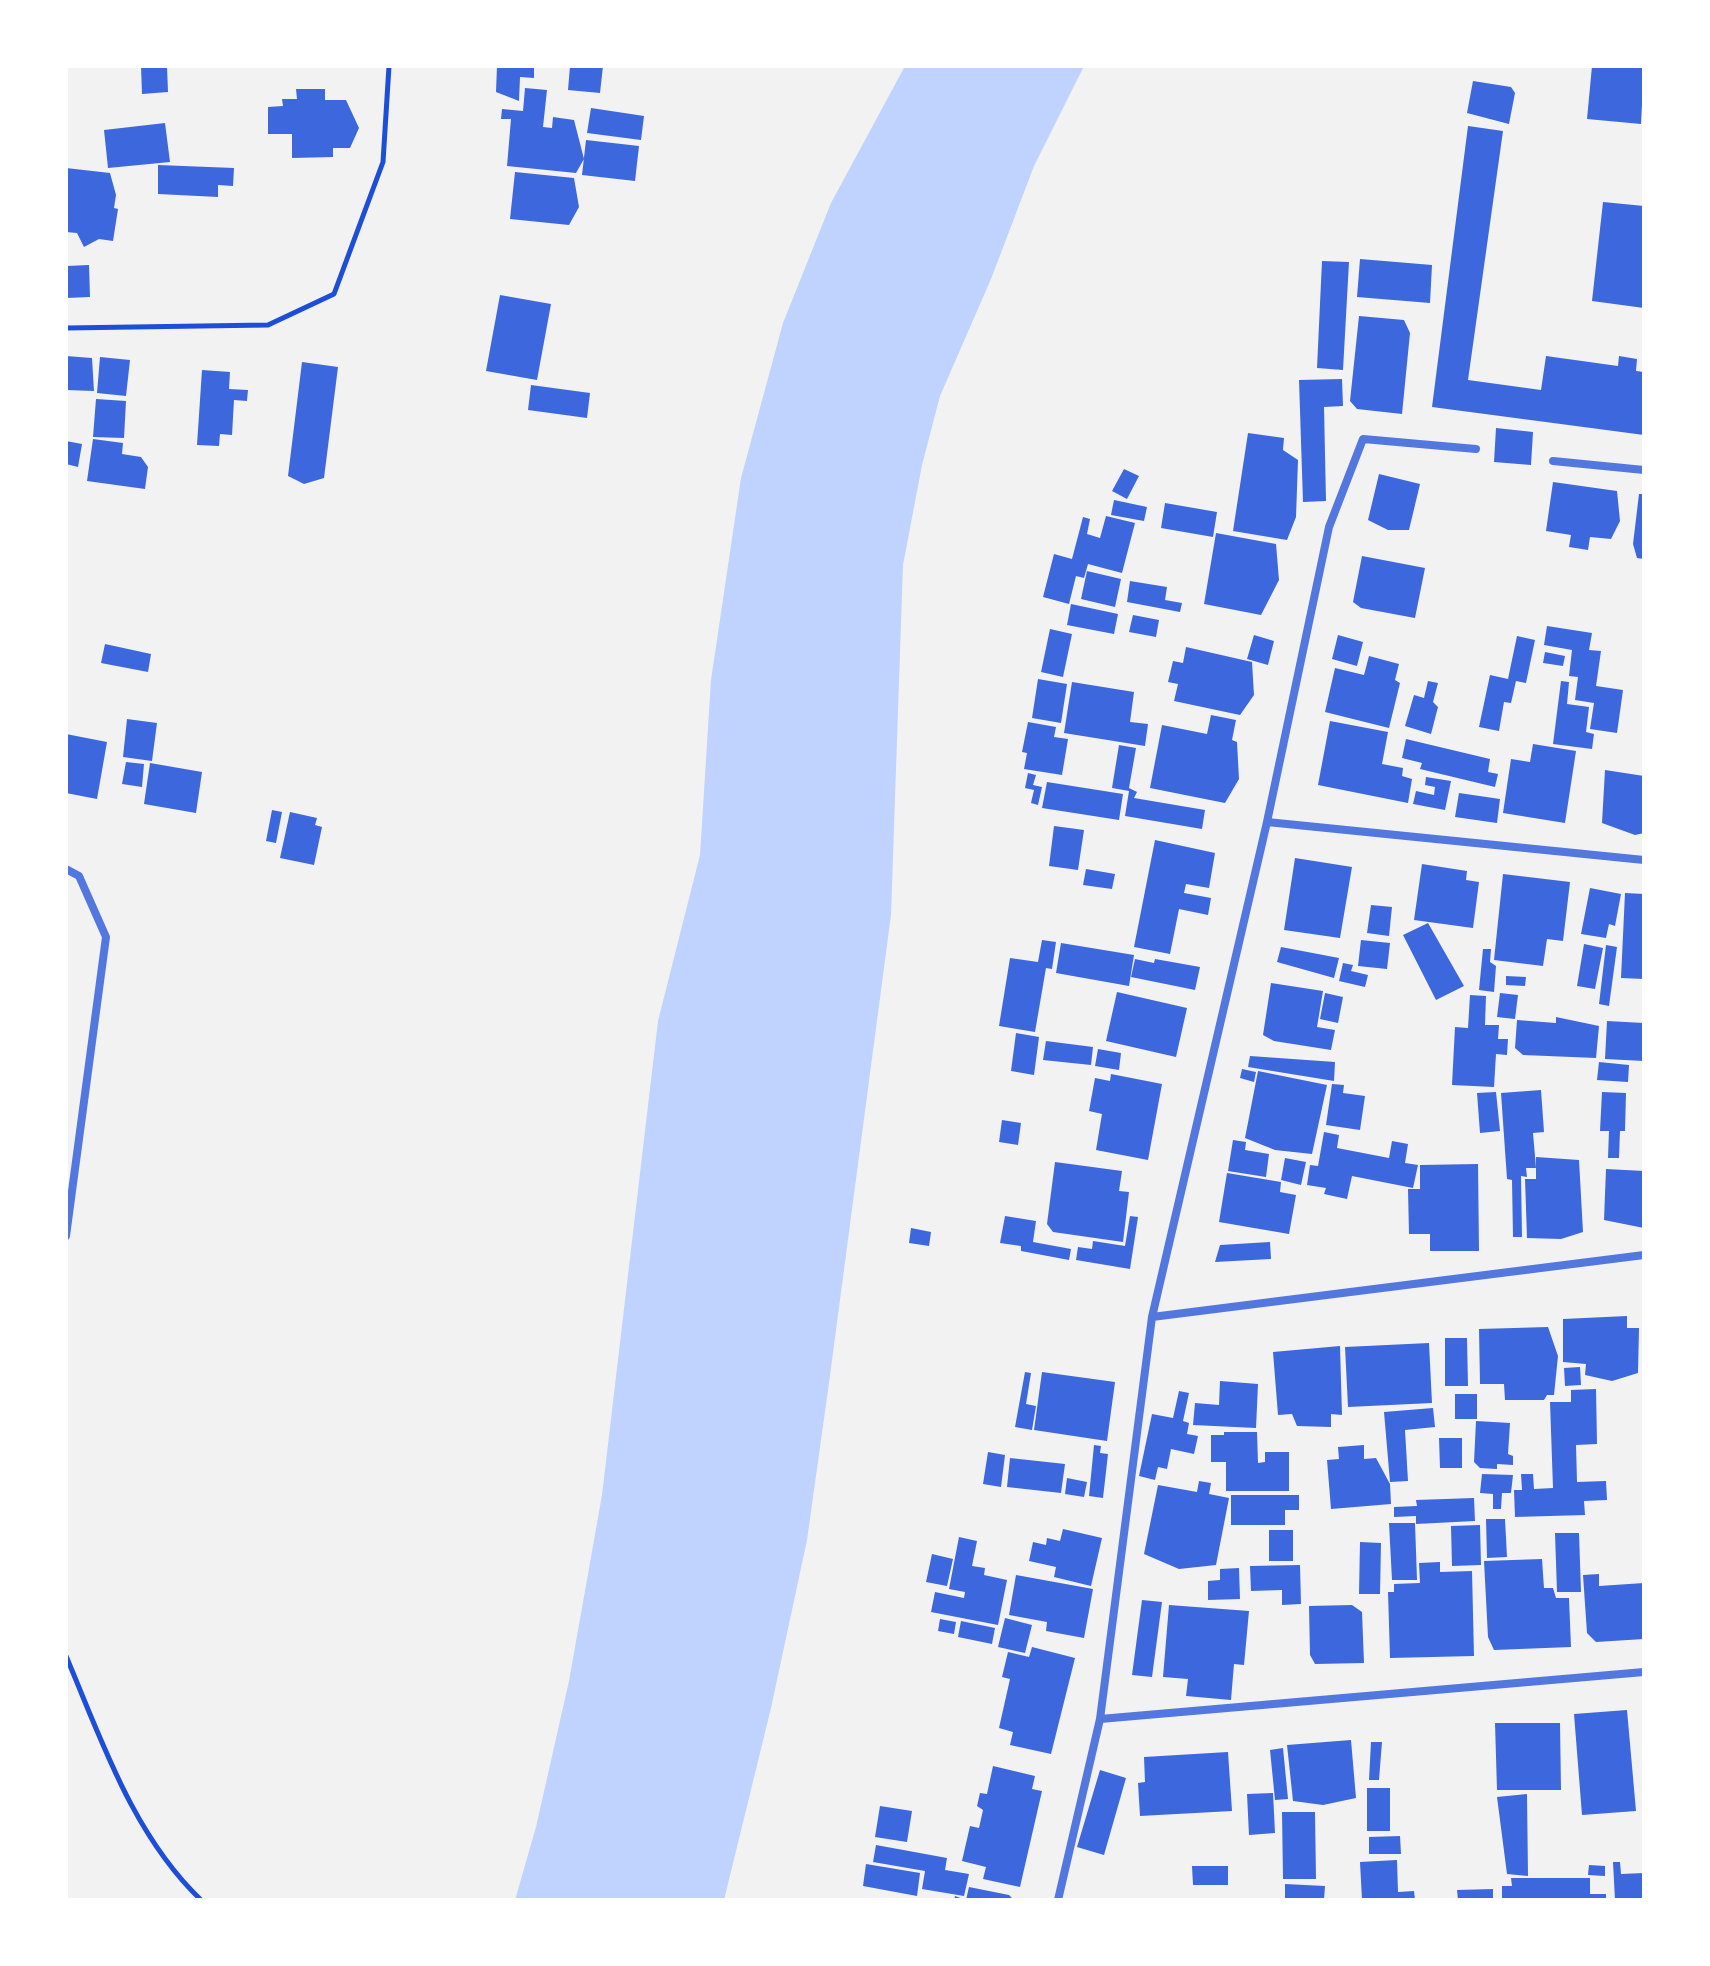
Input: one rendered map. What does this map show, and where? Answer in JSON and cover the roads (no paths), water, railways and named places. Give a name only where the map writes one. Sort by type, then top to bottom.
[{"type":"street","points":[[1058,1900],[1100,1719],[1152,1317],[1267,822],[1329,527],[1363,439],[1476,449]]},
{"type":"street","points":[[1553,461],[1644,470]]},
{"type":"street","points":[[1267,822],[1644,860]]},
{"type":"street","points":[[66,869],[79,876],[106,937],[66,1236]]},
{"type":"street","points":[[1152,1317],[1644,1255]]},
{"type":"street","points":[[1100,1719],[1644,1672]]},
{"type":"water","points":[[905,66],[1084,66],[1034,166],[991,279],[940,396],[922,465],[903,565],[891,915],[807,1540],[771,1708],[724,1900],[515,1900],[536,1827],[569,1681],[602,1495],[658,1021],[700,855],[711,680],[741,478],[783,323],[831,203]]}]
